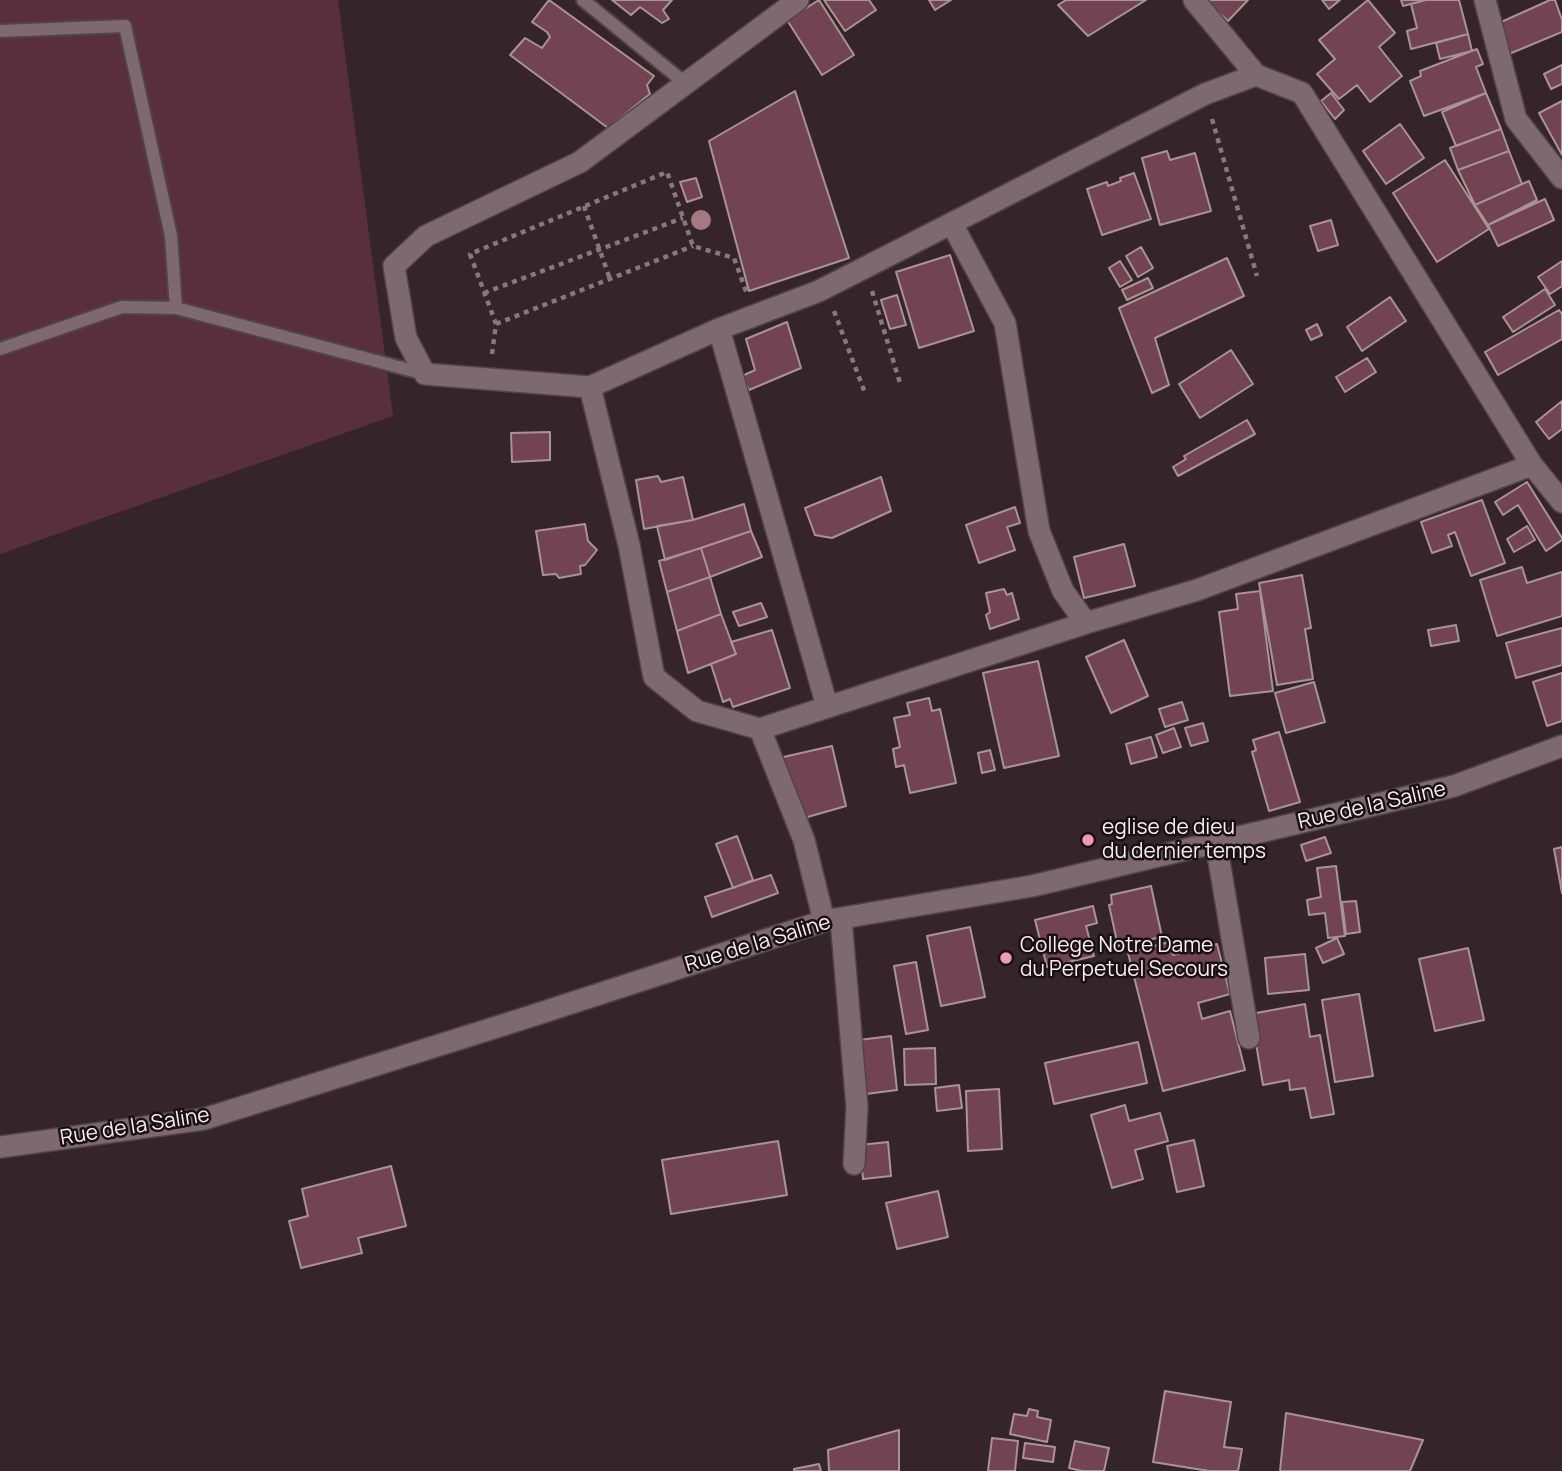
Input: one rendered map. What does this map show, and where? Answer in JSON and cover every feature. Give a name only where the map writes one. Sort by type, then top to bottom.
[{"type":"street","points":[[798,0],[580,162],[426,236],[394,266],[406,338],[425,374],[590,387],[754,314],[819,291],[1205,94],[1255,75]]},
{"type":"street","points":[[1194,0],[1255,75],[1302,93],[1532,465],[1562,502]]},
{"type":"street","points":[[1485,0],[1516,119],[1562,178]]},
{"type":"street","points":[[952,224],[1005,323],[1039,531],[1063,591],[1086,623]]},
{"type":"street","points":[[719,329],[827,706]]},
{"type":"street","points":[[590,387],[629,545],[654,677],[697,711],[760,729],[1086,623],[1197,590],[1532,465]]},
{"type":"street","points":[[760,729],[832,920],[857,1107],[854,1164]]},
{"type":"street","name":"Rue de la Saline","points":[[0,1147],[204,1119],[832,920],[1032,886],[1216,843],[1454,786],[1562,746]]},
{"type":"street","points":[[1216,843],[1249,1038]]},
{"type":"lane","points":[[583,0],[685,83]]},
{"type":"lane","points":[[0,31],[125,26],[172,236],[176,307]]},
{"type":"lane","points":[[0,349],[122,307],[176,307],[425,374]]},
{"type":"path","points":[[1205,94],[1257,276]]},
{"type":"path","points":[[490,379],[496,324],[470,254],[667,172],[693,246]]},
{"type":"path","points":[[584,206],[610,279]]},
{"type":"path","points":[[484,293],[683,218]]},
{"type":"path","points":[[496,324],[693,246],[734,258],[754,314]]},
{"type":"path","points":[[865,266],[900,383]]},
{"type":"path","points":[[819,291],[837,314],[865,393]]},
{"type":"shaded area","points":[[0,0],[338,0],[393,416],[0,554]]},
{"type":"building","points":[[549,0],[654,76],[647,85],[650,94],[608,128],[510,55],[525,38],[542,48],[550,37],[532,22]]},
{"type":"building","points":[[612,0],[672,0],[663,10],[669,19],[662,23],[640,7],[631,15]]},
{"type":"building","points":[[819,0],[854,55],[822,75],[787,20]]},
{"type":"building","points":[[824,0],[869,0],[876,10],[845,31]]},
{"type":"building","points":[[929,0],[951,0],[935,10]]},
{"type":"building","points":[[1066,0],[1146,0],[1088,36],[1058,5]]},
{"type":"building","points":[[1211,0],[1248,0],[1228,21],[1208,3]]},
{"type":"building","points":[[1322,0],[1340,0],[1329,9]]},
{"type":"building","points":[[1368,0],[1395,33],[1379,47],[1402,76],[1370,102],[1357,85],[1339,99],[1317,74],[1335,59],[1319,40]]},
{"type":"building","points":[[1401,0],[1426,0],[1403,6]]},
{"type":"building","points":[[1426,0],[1459,0],[1468,34],[1411,49],[1407,31],[1417,28],[1411,4]]},
{"type":"building","points":[[1555,0],[1562,20],[1562,32],[1509,54],[1499,23]]},
{"type":"building","points":[[1468,34],[1472,51],[1440,59],[1436,43]]},
{"type":"building","points":[[1477,49],[1483,64],[1476,67],[1486,93],[1424,116],[1410,81],[1421,76],[1420,71]]},
{"type":"building","points":[[1562,65],[1562,84],[1551,89],[1544,74]]},
{"type":"building","points":[[795,91],[849,258],[749,291],[709,141]]},
{"type":"building","points":[[1331,93],[1344,110],[1335,119],[1321,101]]},
{"type":"building","points":[[1486,93],[1501,129],[1456,146],[1442,112]]},
{"type":"building","points":[[1562,101],[1562,155],[1539,113]]},
{"type":"building","points":[[1400,124],[1424,158],[1386,184],[1363,151]]},
{"type":"building","points":[[1501,129],[1509,151],[1458,170],[1450,148]]},
{"type":"building","points":[[1167,151],[1170,160],[1195,153],[1211,211],[1160,225],[1142,158]]},
{"type":"building","points":[[1509,151],[1522,184],[1475,205],[1458,170]]},
{"type":"building","points":[[1445,160],[1489,229],[1437,262],[1393,193]]},
{"type":"building","points":[[1134,173],[1151,219],[1102,235],[1087,189],[1107,182],[1108,186]]},
{"type":"building","points":[[696,178],[702,197],[687,202],[680,182]]},
{"type":"building","points":[[1529,181],[1537,200],[1488,225],[1475,205]]},
{"type":"building","points":[[1545,199],[1554,220],[1498,246],[1488,225]]},
{"type":"building","points":[[1331,220],[1338,245],[1318,251],[1310,226]]},
{"type":"building","points":[[1141,247],[1153,268],[1138,277],[1126,256]]},
{"type":"building","points":[[950,255],[974,331],[919,348],[896,272]]},
{"type":"building","points":[[1227,258],[1244,296],[1155,338],[1169,385],[1152,393],[1119,308]]},
{"type":"building","points":[[1120,261],[1132,280],[1120,287],[1109,268]]},
{"type":"building","points":[[1562,261],[1562,286],[1550,294],[1538,277]]},
{"type":"building","points":[[1148,278],[1153,288],[1127,300],[1122,290]]},
{"type":"building","points":[[1545,289],[1555,305],[1513,332],[1503,317]]},
{"type":"building","points":[[897,295],[906,325],[890,329],[881,300]]},
{"type":"building","points":[[1390,297],[1406,321],[1362,351],[1347,327]]},
{"type":"building","points":[[1559,310],[1562,314],[1562,339],[1498,375],[1485,352]]},
{"type":"building","points":[[787,322],[801,368],[749,390],[742,376],[755,370],[746,339]]},
{"type":"building","points":[[1317,324],[1322,335],[1311,340],[1306,330]]},
{"type":"building","points":[[1231,350],[1253,384],[1200,418],[1179,384]]},
{"type":"building","points":[[1367,358],[1376,372],[1345,392],[1336,377]]},
{"type":"building","points":[[1562,401],[1562,429],[1549,439],[1536,422]]},
{"type":"building","points":[[1247,420],[1255,434],[1178,476],[1173,467],[1186,459],[1184,456]]},
{"type":"building","points":[[550,432],[550,460],[512,462],[511,433]]},
{"type":"building","points":[[658,476],[661,482],[683,477],[693,520],[644,529],[636,480]]},
{"type":"building","points":[[881,477],[891,511],[832,538],[815,535],[805,508]]},
{"type":"building","points":[[1527,482],[1562,538],[1546,551],[1518,505],[1503,515],[1495,502]]},
{"type":"building","points":[[1482,500],[1505,563],[1471,576],[1455,532],[1448,535],[1452,546],[1432,553],[1421,522]]},
{"type":"building","points":[[744,504],[751,531],[665,560],[657,526],[693,520]]},
{"type":"building","points":[[1015,507],[1020,523],[1007,527],[1015,550],[979,563],[966,525]]},
{"type":"building","points":[[585,524],[588,541],[597,550],[585,565],[580,566],[581,574],[559,578],[556,574],[543,575],[536,531]]},
{"type":"building","points":[[1527,526],[1535,540],[1514,552],[1507,539]]},
{"type":"building","points":[[751,531],[762,557],[710,577],[701,548]]},
{"type":"building","points":[[1124,544],[1135,586],[1084,598],[1074,557]]},
{"type":"building","points":[[701,548],[710,577],[667,592],[659,561]]},
{"type":"building","points":[[1522,567],[1527,583],[1562,572],[1562,616],[1497,636],[1480,580]]},
{"type":"building","points":[[1302,575],[1311,628],[1305,629],[1313,679],[1277,685],[1259,583]]},
{"type":"building","points":[[710,577],[721,614],[677,631],[667,592]]},
{"type":"building","points":[[1004,589],[1007,595],[1012,593],[1019,619],[990,629],[986,615],[990,612],[986,593]]},
{"type":"building","points":[[1260,591],[1273,691],[1230,696],[1219,612],[1238,609],[1236,594]]},
{"type":"building","points":[[761,603],[767,617],[739,626],[733,612]]},
{"type":"building","points":[[721,614],[736,654],[688,673],[677,631]]},
{"type":"building","points":[[1456,625],[1459,641],[1431,646],[1428,630]]},
{"type":"building","points":[[1562,628],[1562,665],[1516,678],[1506,643]]},
{"type":"building","points":[[772,630],[790,688],[733,707],[730,699],[723,702],[711,664],[736,654],[731,642]]},
{"type":"building","points":[[1124,640],[1148,696],[1111,713],[1086,657]]},
{"type":"building","points":[[1038,661],[1059,756],[1004,768],[983,673]]},
{"type":"building","points":[[1562,673],[1562,721],[1547,726],[1533,682]]},
{"type":"building","points":[[1314,682],[1325,722],[1286,733],[1275,693]]},
{"type":"building","points":[[929,698],[932,711],[940,709],[956,783],[910,793],[904,765],[896,767],[893,749],[900,747],[894,718],[910,715],[907,703]]},
{"type":"building","points":[[1182,702],[1188,720],[1165,727],[1159,709]]},
{"type":"building","points":[[1203,723],[1208,741],[1191,746],[1185,728]]},
{"type":"building","points":[[1174,728],[1181,747],[1163,753],[1156,735]]},
{"type":"building","points":[[1279,732],[1300,802],[1269,811],[1252,752],[1256,750],[1253,740]]},
{"type":"building","points":[[1151,737],[1157,757],[1131,764],[1126,744]]},
{"type":"building","points":[[832,746],[846,806],[797,820],[779,758]]},
{"type":"building","points":[[990,750],[995,770],[982,773],[978,753]]},
{"type":"building","points":[[737,836],[753,880],[733,888],[716,844]]},
{"type":"building","points":[[1325,837],[1331,853],[1306,861],[1301,845]]},
{"type":"building","points":[[1562,847],[1562,893],[1554,849]]},
{"type":"building","points":[[1336,866],[1345,936],[1328,938],[1325,913],[1309,915],[1307,900],[1321,897],[1317,868]]},
{"type":"building","points":[[771,875],[778,893],[712,917],[705,897]]},
{"type":"building","points":[[1151,886],[1162,937],[1118,946],[1109,905],[1112,904],[1111,895]]},
{"type":"building","points":[[1356,901],[1360,932],[1346,934],[1342,902]]},
{"type":"building","points":[[1093,906],[1097,923],[1086,926],[1094,956],[1047,967],[1035,920]]},
{"type":"building","points":[[970,927],[985,997],[941,1006],[927,936]]},
{"type":"building","points":[[1337,938],[1344,954],[1323,963],[1316,948]]},
{"type":"building","points":[[1169,942],[1173,955],[1217,944],[1230,994],[1198,1003],[1202,1019],[1230,1011],[1245,1070],[1163,1091],[1128,953]]},
{"type":"building","points":[[1468,948],[1484,1020],[1435,1031],[1419,959]]},
{"type":"building","points":[[1305,954],[1309,990],[1268,994],[1265,958]]},
{"type":"building","points":[[916,962],[928,1030],[906,1034],[894,966]]},
{"type":"building","points":[[1359,994],[1373,1076],[1335,1082],[1322,1000]]},
{"type":"building","points":[[1305,1004],[1310,1037],[1320,1035],[1334,1114],[1311,1118],[1305,1088],[1290,1090],[1289,1080],[1263,1085],[1251,1014]]},
{"type":"building","points":[[891,1036],[897,1090],[858,1095],[851,1041]]},
{"type":"building","points":[[1138,1042],[1147,1083],[1054,1104],[1045,1063]]},
{"type":"building","points":[[935,1048],[936,1084],[905,1085],[904,1049]]},
{"type":"building","points":[[959,1085],[962,1108],[937,1111],[935,1088]]},
{"type":"building","points":[[999,1089],[1002,1149],[968,1151],[966,1091]]},
{"type":"building","points":[[1125,1105],[1129,1121],[1160,1113],[1168,1141],[1135,1150],[1143,1179],[1112,1188],[1091,1115]]},
{"type":"building","points":[[1194,1140],[1204,1186],[1177,1192],[1167,1146]]},
{"type":"building","points":[[778,1141],[787,1195],[671,1214],[662,1160]]},
{"type":"building","points":[[888,1142],[891,1176],[863,1179],[860,1145]]},
{"type":"building","points":[[391,1166],[406,1226],[358,1238],[362,1253],[301,1268],[289,1221],[308,1216],[302,1189]]},
{"type":"building","points":[[938,1191],[948,1237],[897,1249],[886,1203]]},
{"type":"building","points":[[1165,1391],[1231,1402],[1224,1447],[1242,1449],[1238,1471],[1209,1471],[1153,1462]]},
{"type":"building","points":[[1029,1409],[1038,1411],[1037,1417],[1051,1420],[1047,1442],[1010,1434],[1014,1414],[1027,1416]]},
{"type":"building","points":[[1286,1413],[1423,1440],[1410,1471],[1280,1471]]},
{"type":"building","points":[[899,1430],[899,1471],[829,1471],[828,1450]]},
{"type":"building","points":[[992,1438],[1018,1441],[1015,1471],[988,1471]]},
{"type":"building","points":[[1075,1441],[1109,1448],[1104,1471],[1069,1468]]},
{"type":"building","points":[[1025,1443],[1055,1447],[1053,1462],[1023,1458]]},
{"type":"building","points":[[819,1464],[821,1471],[794,1471],[794,1469]]},
{"type":"place","name":"eglise de dieu du dernier temps","points":[[1088,840]]},
{"type":"place","name":"College Notre Dame du Perpetuel Secours","points":[[1006,958]]}]
